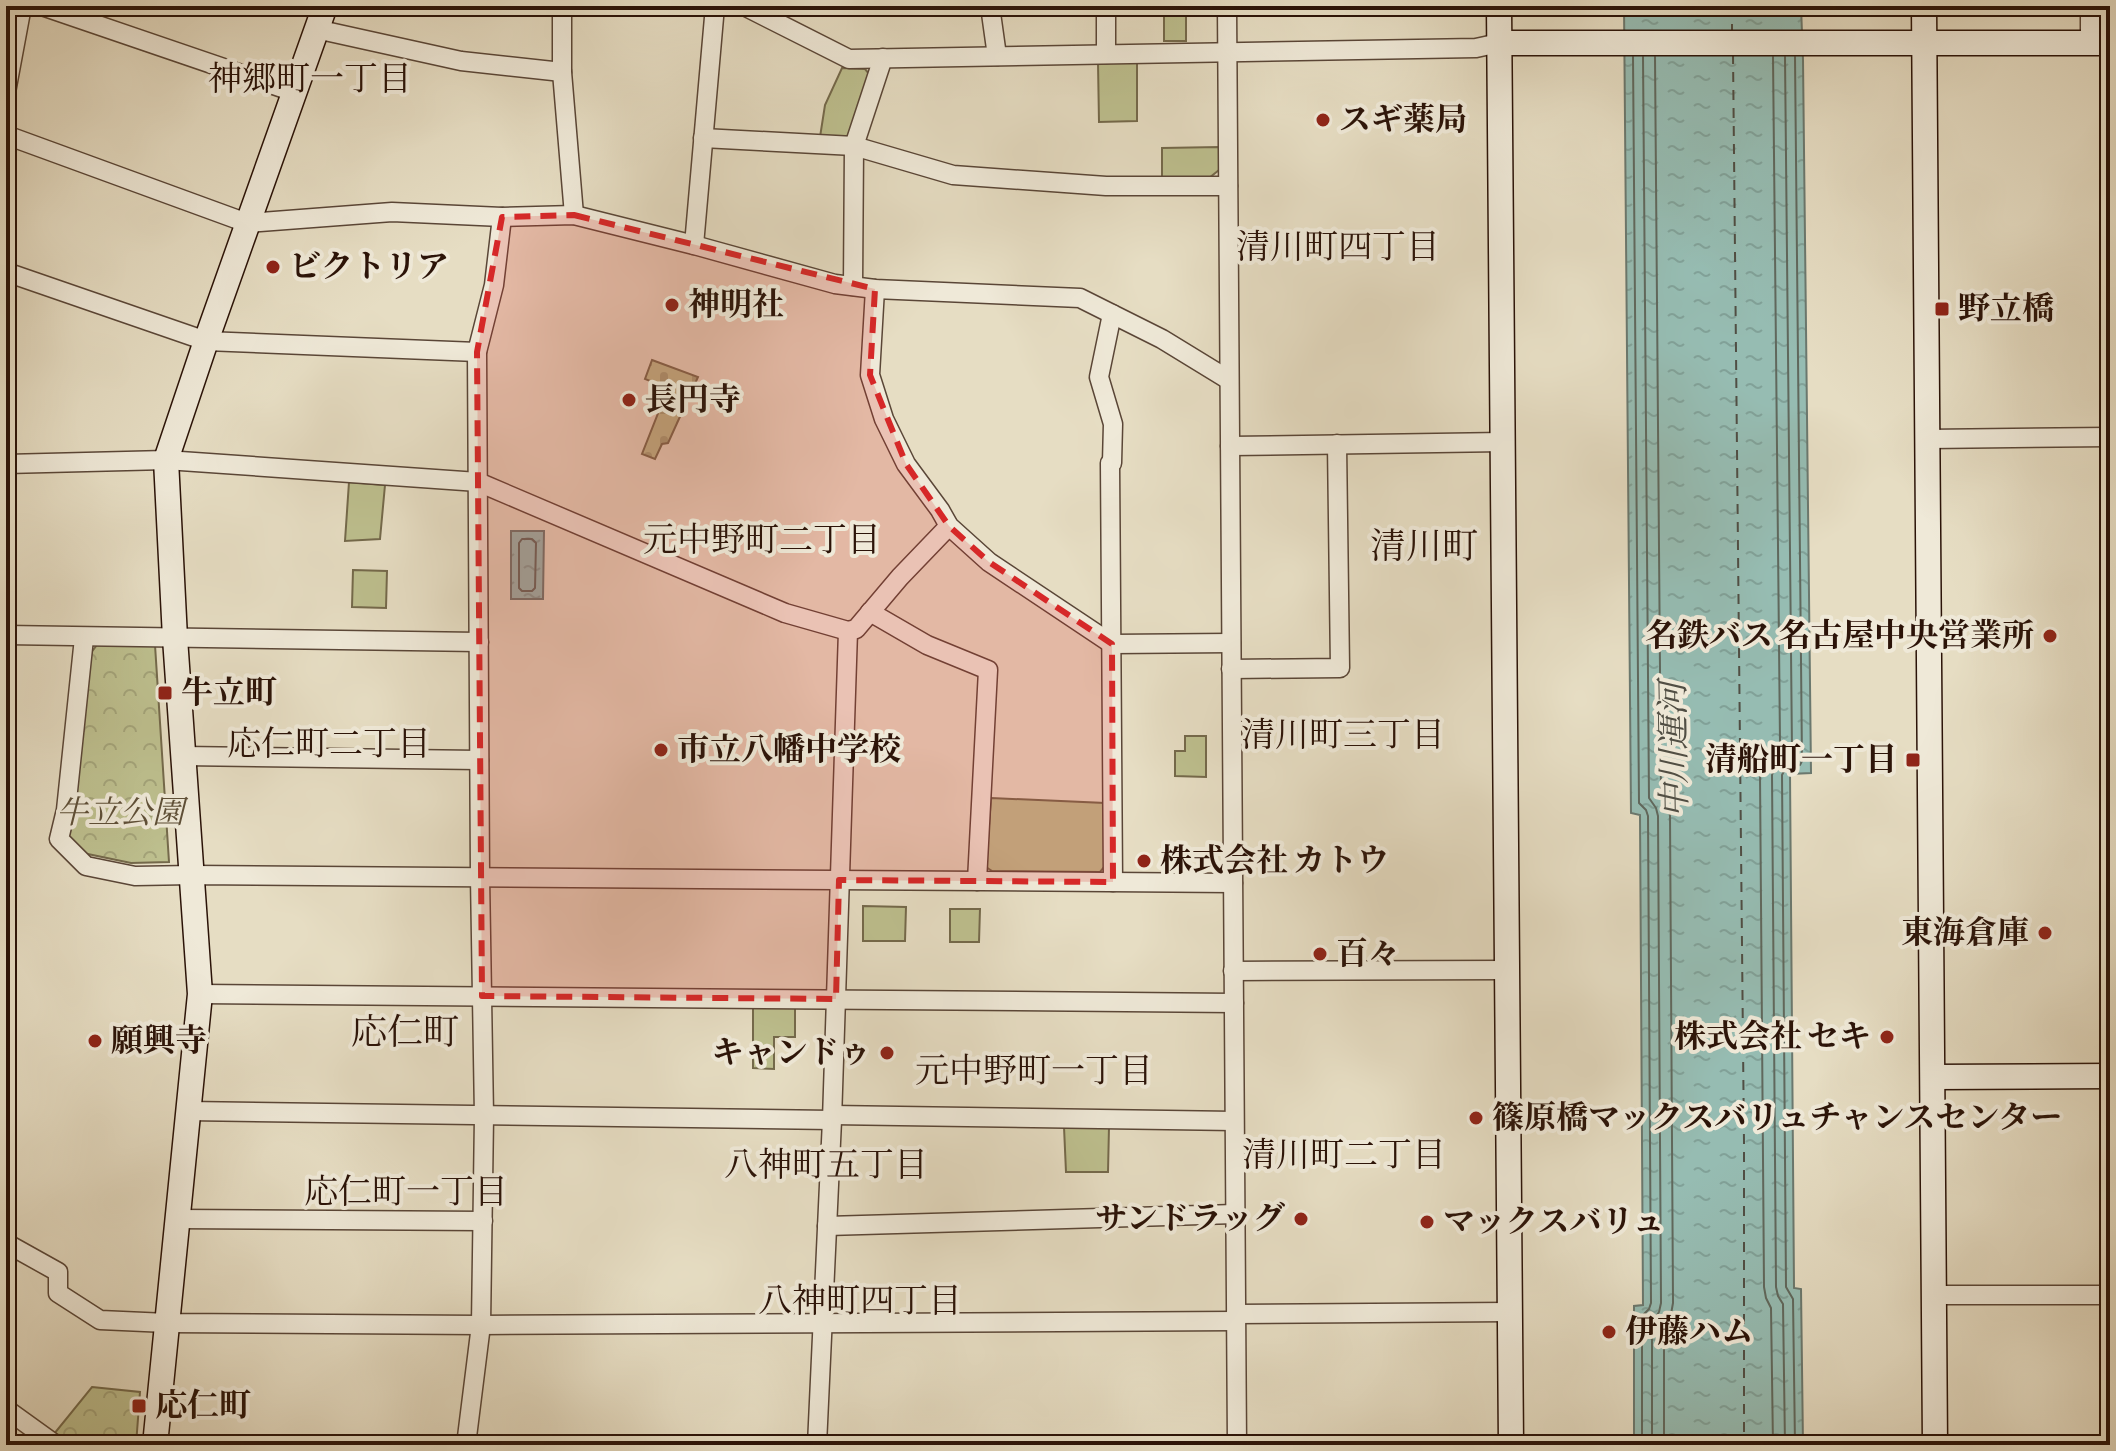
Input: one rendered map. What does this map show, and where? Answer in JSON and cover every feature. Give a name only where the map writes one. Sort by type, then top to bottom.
[{"type":"street","points":[[42,6],[294,92]]},
{"type":"street","points":[[155,1445],[200,994],[166,460],[325,6]]},
{"type":"street","points":[[562,6],[562,72],[574,215]]},
{"type":"street","points":[[694,245],[715,6]]},
{"type":"street","points":[[744,6],[849,59],[1476,48],[1499,43],[2100,43],[2090,6]]},
{"type":"street","points":[[990,6],[997,56]]},
{"type":"street","points":[[1106,6],[1106,54]]},
{"type":"street","points":[[1227,6],[1237,1445]]},
{"type":"street","points":[[1499,6],[1511,1445]]},
{"type":"street","points":[[1924,6],[1935,1445]]},
{"type":"street","points":[[6,92],[18,7]]},
{"type":"street","points":[[316,29],[461,61],[562,72]]},
{"type":"street","points":[[853,286],[854,146],[883,58]]},
{"type":"street","points":[[6,135],[247,223],[392,212],[502,217],[574,215],[835,284],[875,289],[1080,298],[1162,339],[1229,380]]},
{"type":"street","points":[[703,138],[854,146],[953,175],[1106,186],[1228,186]]},
{"type":"street","points":[[466,1445],[481,1325],[483,1221],[477,352],[494,285],[502,217]]},
{"type":"street","points":[[6,272],[206,341],[477,352]]},
{"type":"street","points":[[875,289],[870,375],[884,419],[906,464],[949,526],[989,562],[1112,644],[1231,643]]},
{"type":"street","points":[[1112,314],[1099,377],[1113,424],[1113,882]]},
{"type":"street","points":[[1928,439],[2110,437]]},
{"type":"street","points":[[1230,446],[1503,442]]},
{"type":"street","points":[[1231,669],[1340,668],[1337,444]]},
{"type":"street","points":[[6,464],[166,460],[478,482],[785,613],[848,631],[856,629],[949,526]]},
{"type":"street","points":[[870,612],[927,645],[988,670],[977,881]]},
{"type":"street","points":[[817,1445],[832,1118],[848,631]]},
{"type":"street","points":[[6,635],[479,642]]},
{"type":"street","points":[[84,638],[66,810],[59,839],[86,866],[135,876],[1233,883]]},
{"type":"street","points":[[183,756],[479,760]]},
{"type":"street","points":[[1233,971],[1507,970]]},
{"type":"street","points":[[200,994],[1234,1003]]},
{"type":"street","points":[[1933,1077],[2110,1076]]},
{"type":"street","points":[[188,1111],[1234,1121]]},
{"type":"street","points":[[827,1226],[1235,1214]]},
{"type":"street","points":[[177,1219],[483,1221]]},
{"type":"street","points":[[6,1243],[58,1272],[58,1293],[100,1320],[481,1325],[1236,1318],[1510,1312]]},
{"type":"street","points":[[1935,1295],[2110,1295]]},
{"type":"street","points":[[6,1409],[46,1442]]},
{"type":"highlighted area","points":[[574,215],[875,289],[870,375],[906,464],[949,526],[989,562],[1112,644],[1113,882],[839,880],[836,999],[482,996],[477,352],[502,217]]},
{"type":"green space","points":[[1164,6],[1186,6],[1186,41],[1164,41]]},
{"type":"green space","points":[[1137,62],[1137,121],[1099,122],[1098,63]]},
{"type":"green space","points":[[842,68],[865,69],[870,75],[850,134],[846,138],[820,137],[825,105]]},
{"type":"green space","points":[[1219,147],[1219,170],[1209,178],[1162,178],[1162,148]]},
{"type":"green space","points":[[652,360],[698,377],[668,443],[662,444],[655,459],[642,454],[668,388],[645,379]]},
{"type":"green space","points":[[349,482],[385,485],[380,539],[345,541]]},
{"type":"green space","points":[[353,570],[387,571],[386,608],[352,607]]},
{"type":"green space","name":"牛立公園","points":[[97,645],[155,645],[169,862],[131,863],[83,853],[72,844],[67,834],[90,654]]},
{"type":"green space","points":[[1185,736],[1206,736],[1206,777],[1175,776],[1175,751],[1185,751]]},
{"type":"green space","points":[[991,798],[1105,803],[1105,866],[1100,872],[992,871],[986,867]]},
{"type":"green space","points":[[863,906],[906,907],[905,941],[863,941]]},
{"type":"green space","points":[[950,909],[980,909],[979,942],[950,942]]},
{"type":"green space","points":[[753,1006],[795,1006],[795,1037],[774,1037],[774,1069],[753,1068]]},
{"type":"green space","points":[[1064,1127],[1109,1127],[1108,1172],[1066,1172]]},
{"type":"green space","points":[[92,1387],[140,1392],[136,1445],[45,1445]]},
{"type":"water","name":"中川運河","points":[[1624,6],[1801,6],[1811,773],[1790,774],[1794,1288],[1801,1289],[1803,1445],[1634,1445],[1634,1306],[1643,1305],[1640,815],[1631,813]]},
{"type":"water","points":[[511,531],[544,531],[543,599],[511,599]]},
{"type":"ferry route","points":[[1732,6],[1732,32]]},
{"type":"ferry route","points":[[1733,54],[1744,1445]]},
{"type":"place","name":"スギ薬局","points":[[1323,120]]},
{"type":"place","name":"ビクトリア","points":[[273,267]]},
{"type":"place","name":"神明社","points":[[672,305]]},
{"type":"place","name":"野立橋","points":[[1942,309]]},
{"type":"place","name":"長円寺","points":[[629,400]]},
{"type":"place","name":"名鉄バス 名古屋中央営業所","points":[[2050,636]]},
{"type":"place","name":"牛立町","points":[[165,693]]},
{"type":"place","name":"市立八幡中学校","points":[[661,750]]},
{"type":"place","name":"清船町一丁目","points":[[1913,760]]},
{"type":"place","name":"株式会社 カトウ","points":[[1144,861]]},
{"type":"place","name":"東海倉庫","points":[[2045,933]]},
{"type":"place","name":"百々","points":[[1320,954]]},
{"type":"place","name":"株式会社 セキ","points":[[1887,1037]]},
{"type":"place","name":"願興寺","points":[[95,1041]]},
{"type":"place","name":"キャンドゥ","points":[[887,1053]]},
{"type":"place","name":"篠原橋マックスバリュチャンスセンター","points":[[1476,1118]]},
{"type":"place","name":"サンドラッグ","points":[[1301,1219]]},
{"type":"place","name":"マックスバリュ","points":[[1427,1222]]},
{"type":"place","name":"伊藤ハム","points":[[1609,1332]]},
{"type":"place","name":"応仁町","points":[[139,1406]]},
{"type":"district","name":"神郷町一丁目","points":[[310,80]]},
{"type":"district","name":"清川町四丁目","points":[[1338,248]]},
{"type":"district","name":"元中野町二丁目","points":[[762,541]]},
{"type":"district","name":"清川町","points":[[1424,547]]},
{"type":"district","name":"清川町三丁目","points":[[1343,736]]},
{"type":"district","name":"応仁町二丁目","points":[[329,745]]},
{"type":"district","name":"応仁町","points":[[405,1033]]},
{"type":"district","name":"元中野町一丁目","points":[[1034,1072]]},
{"type":"district","name":"清川町二丁目","points":[[1344,1156]]},
{"type":"district","name":"八神町五丁目","points":[[826,1166]]},
{"type":"district","name":"応仁町一丁目","points":[[406,1193]]},
{"type":"district","name":"八神町四丁目","points":[[860,1302]]}]
